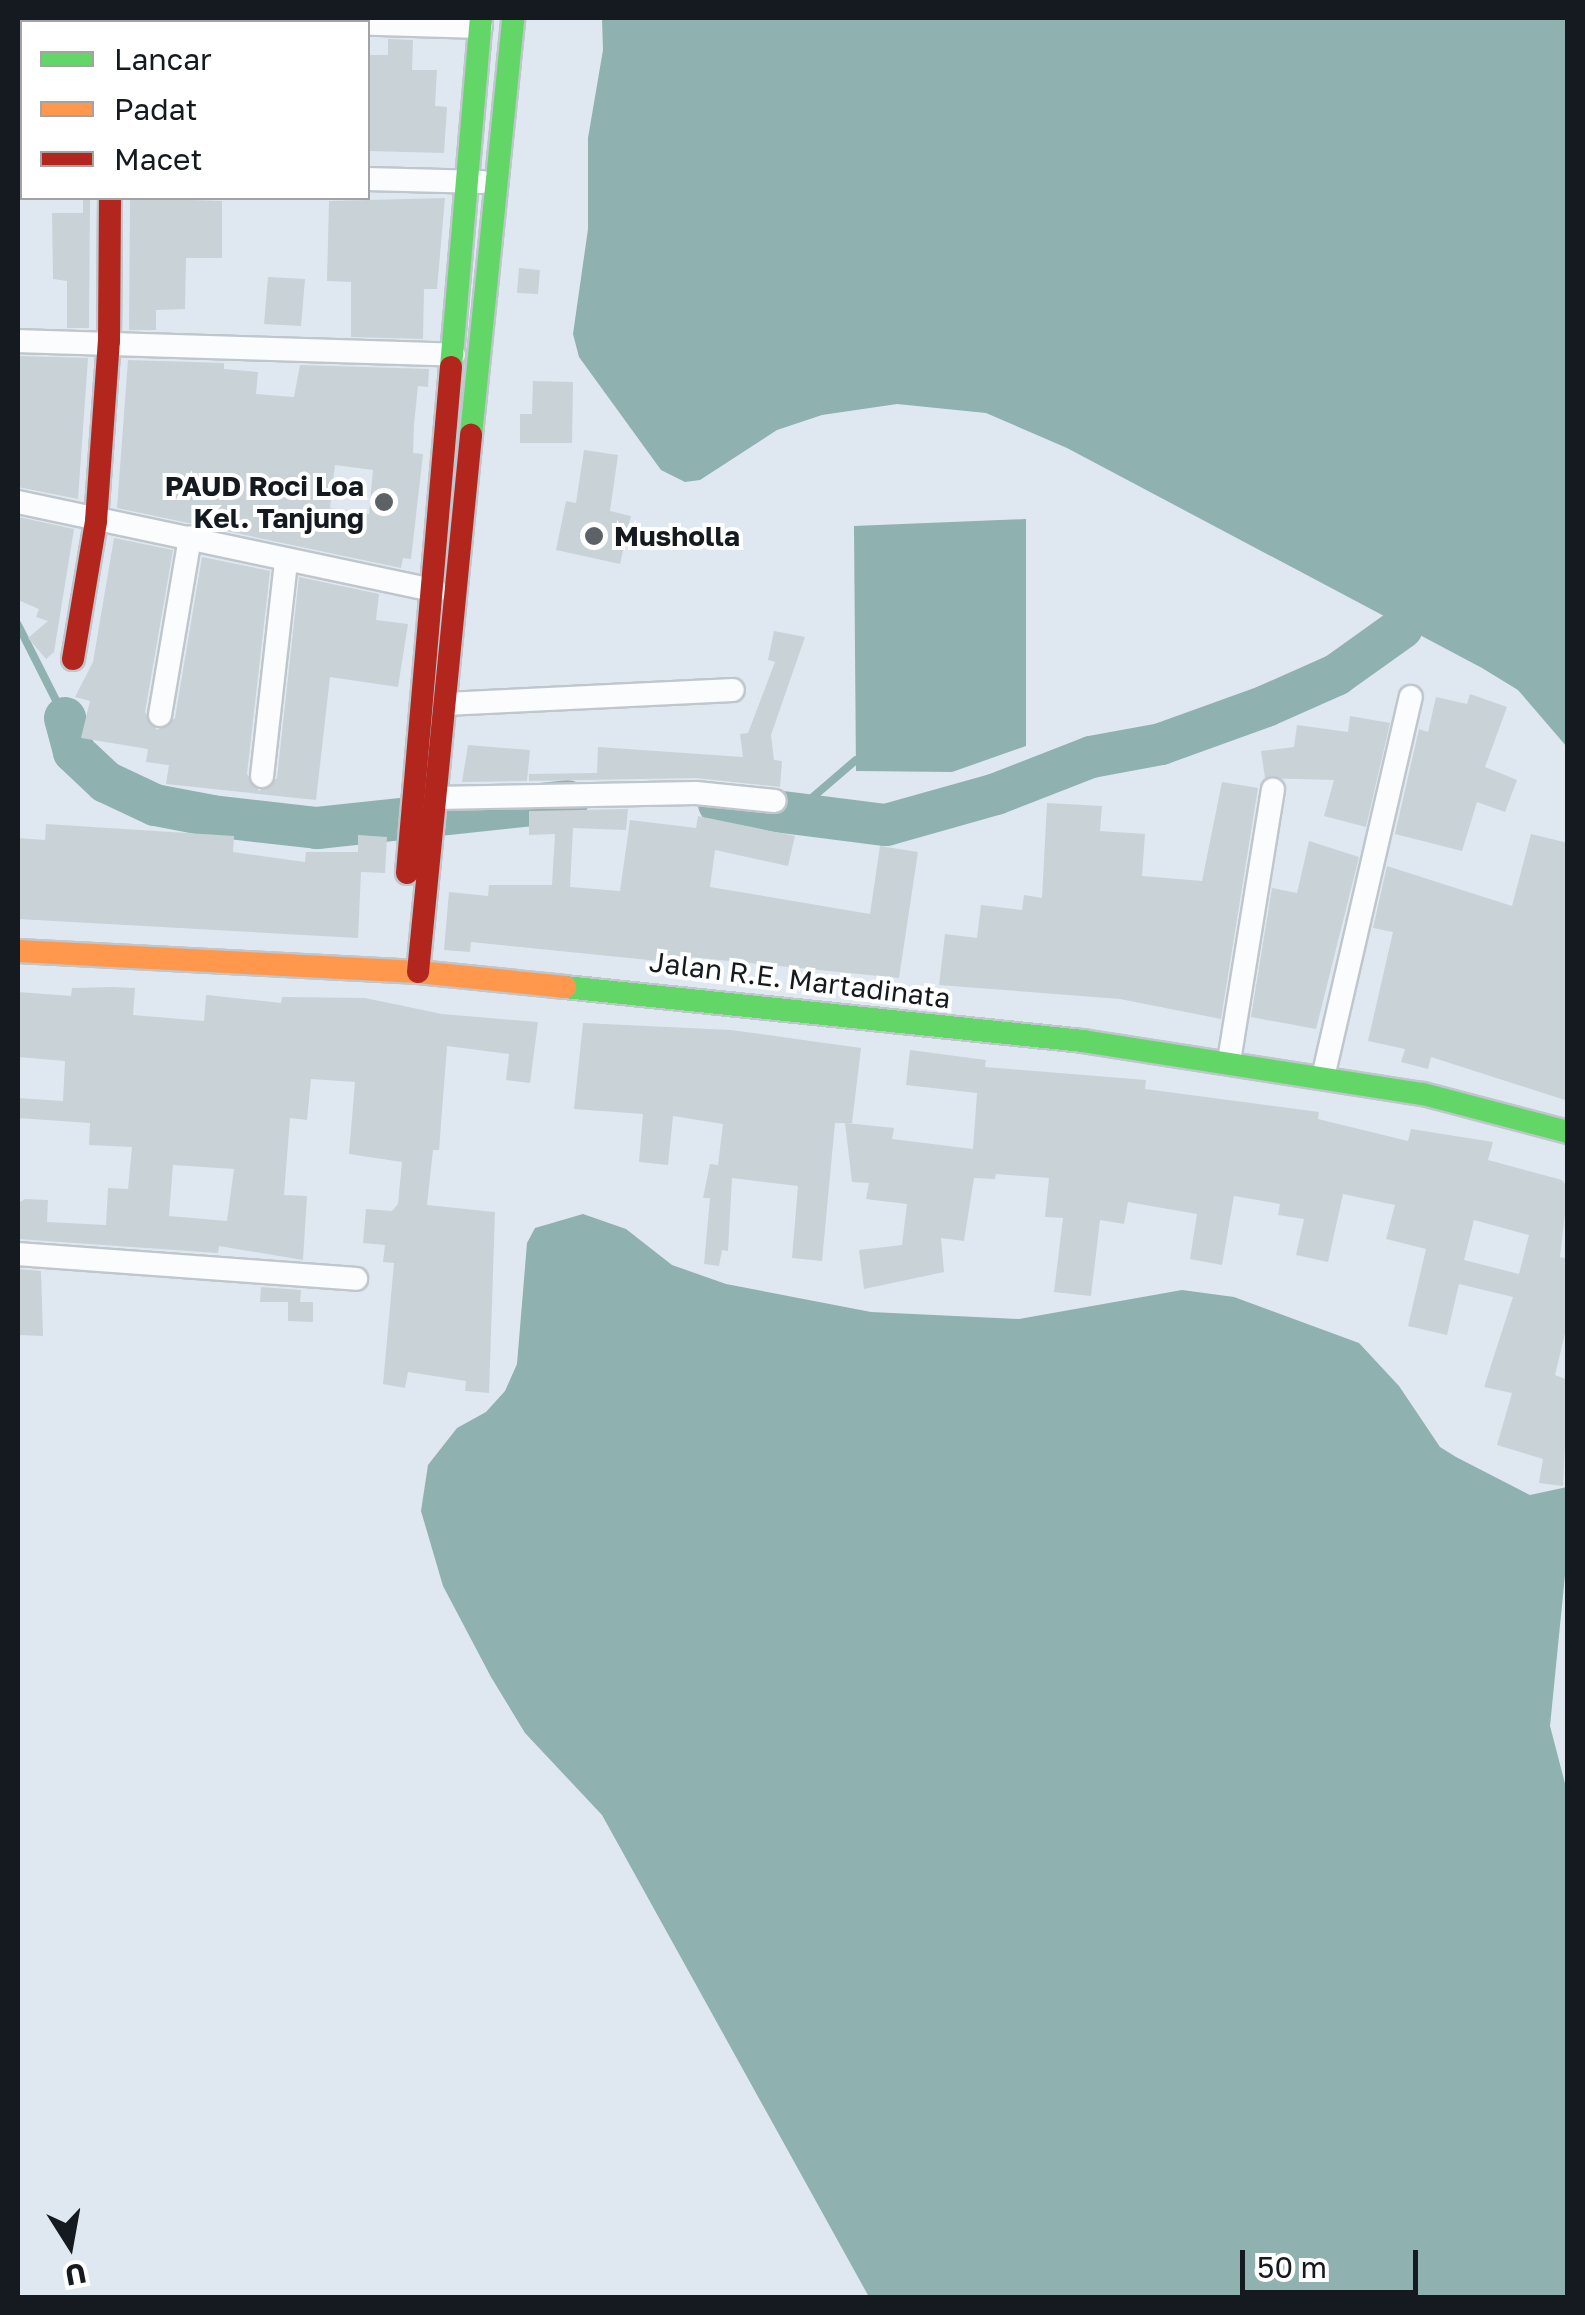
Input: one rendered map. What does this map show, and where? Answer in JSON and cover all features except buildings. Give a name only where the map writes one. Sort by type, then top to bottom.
[{"type":"main road","points":[[409,972],[420,845],[446,704],[500,182],[513,18]]},
{"type":"main road","points":[[428,803],[436,591],[481,22]]},
{"type":"main road","points":[[73,659],[96,521],[109,342],[110,200]]},
{"type":"main road","name":"Jalan R.E. Martadinata","points":[[18,951],[409,972],[642,992],[1229,1061],[1324,1077],[1568,1132]]},
{"type":"street","points":[[18,18],[52,18]]},
{"type":"street","points":[[176,18],[328,20]]},
{"type":"street","points":[[370,21],[481,22]]},
{"type":"street","points":[[370,180],[500,182]]},
{"type":"street","points":[[18,342],[454,355]]},
{"type":"street","points":[[18,502],[436,591]]},
{"type":"street","points":[[160,715],[190,538]]},
{"type":"street","points":[[262,776],[286,561]]},
{"type":"street","points":[[446,704],[733,690]]},
{"type":"street","points":[[1324,1077],[1410,697]]},
{"type":"street","points":[[1229,1061],[1273,790]]},
{"type":"street","points":[[428,803],[696,794],[775,801]]},
{"type":"street","points":[[18,1254],[356,1278]]},
{"type":"shaded area","points":[[602,18],[1567,18],[1567,747],[1518,690],[1482,668],[1067,448],[986,413],[897,404],[822,415],[777,430],[700,480],[685,482],[661,470],[579,357],[573,334],[588,229],[588,138],[603,50]]},
{"type":"shaded area","points":[[1026,519],[1026,746],[952,772],[856,771],[854,526]]},
{"type":"shaded area","points":[[583,1214],[626,1229],[672,1265],[726,1284],[871,1312],[1019,1319],[1182,1290],[1234,1297],[1359,1343],[1399,1386],[1440,1447],[1456,1457],[1530,1495],[1567,1487],[1567,2297],[869,2297],[602,1815],[525,1733],[491,1677],[443,1586],[421,1511],[428,1465],[457,1428],[486,1412],[505,1391],[517,1364],[527,1243],[535,1228]]},
{"type":"pier","points":[[1567,1555],[1567,1791],[1550,1726]]},
{"type":"waterway","points":[[18,625],[65,718]]},
{"type":"waterway","points":[[719,804],[886,825],[996,794],[1091,757],[1161,744],[1266,706],[1336,675],[1402,628]]},
{"type":"waterway","points":[[65,718],[74,752],[106,782],[155,805],[212,816],[317,828],[568,801]]},
{"type":"waterway","points":[[792,815],[856,760]]},
{"type":"traffic: fast","points":[[451,367],[481,18]]},
{"type":"traffic: fast","points":[[471,435],[513,18]]},
{"type":"traffic: fast","points":[[565,987],[1083,1041],[1423,1094],[1568,1132]]},
{"type":"traffic: slow","points":[[18,951],[418,972],[565,987]]},
{"type":"traffic: jam","points":[[73,659],[96,521],[109,341],[110,200]]},
{"type":"traffic: jam","points":[[407,873],[451,367]]},
{"type":"traffic: jam","points":[[418,972],[471,435]]},
{"type":"place","name":"PAUD Roci Loa Kel. Tanjung","points":[[384,502]]},
{"type":"place","name":"Musholla","points":[[594,536]]}]
